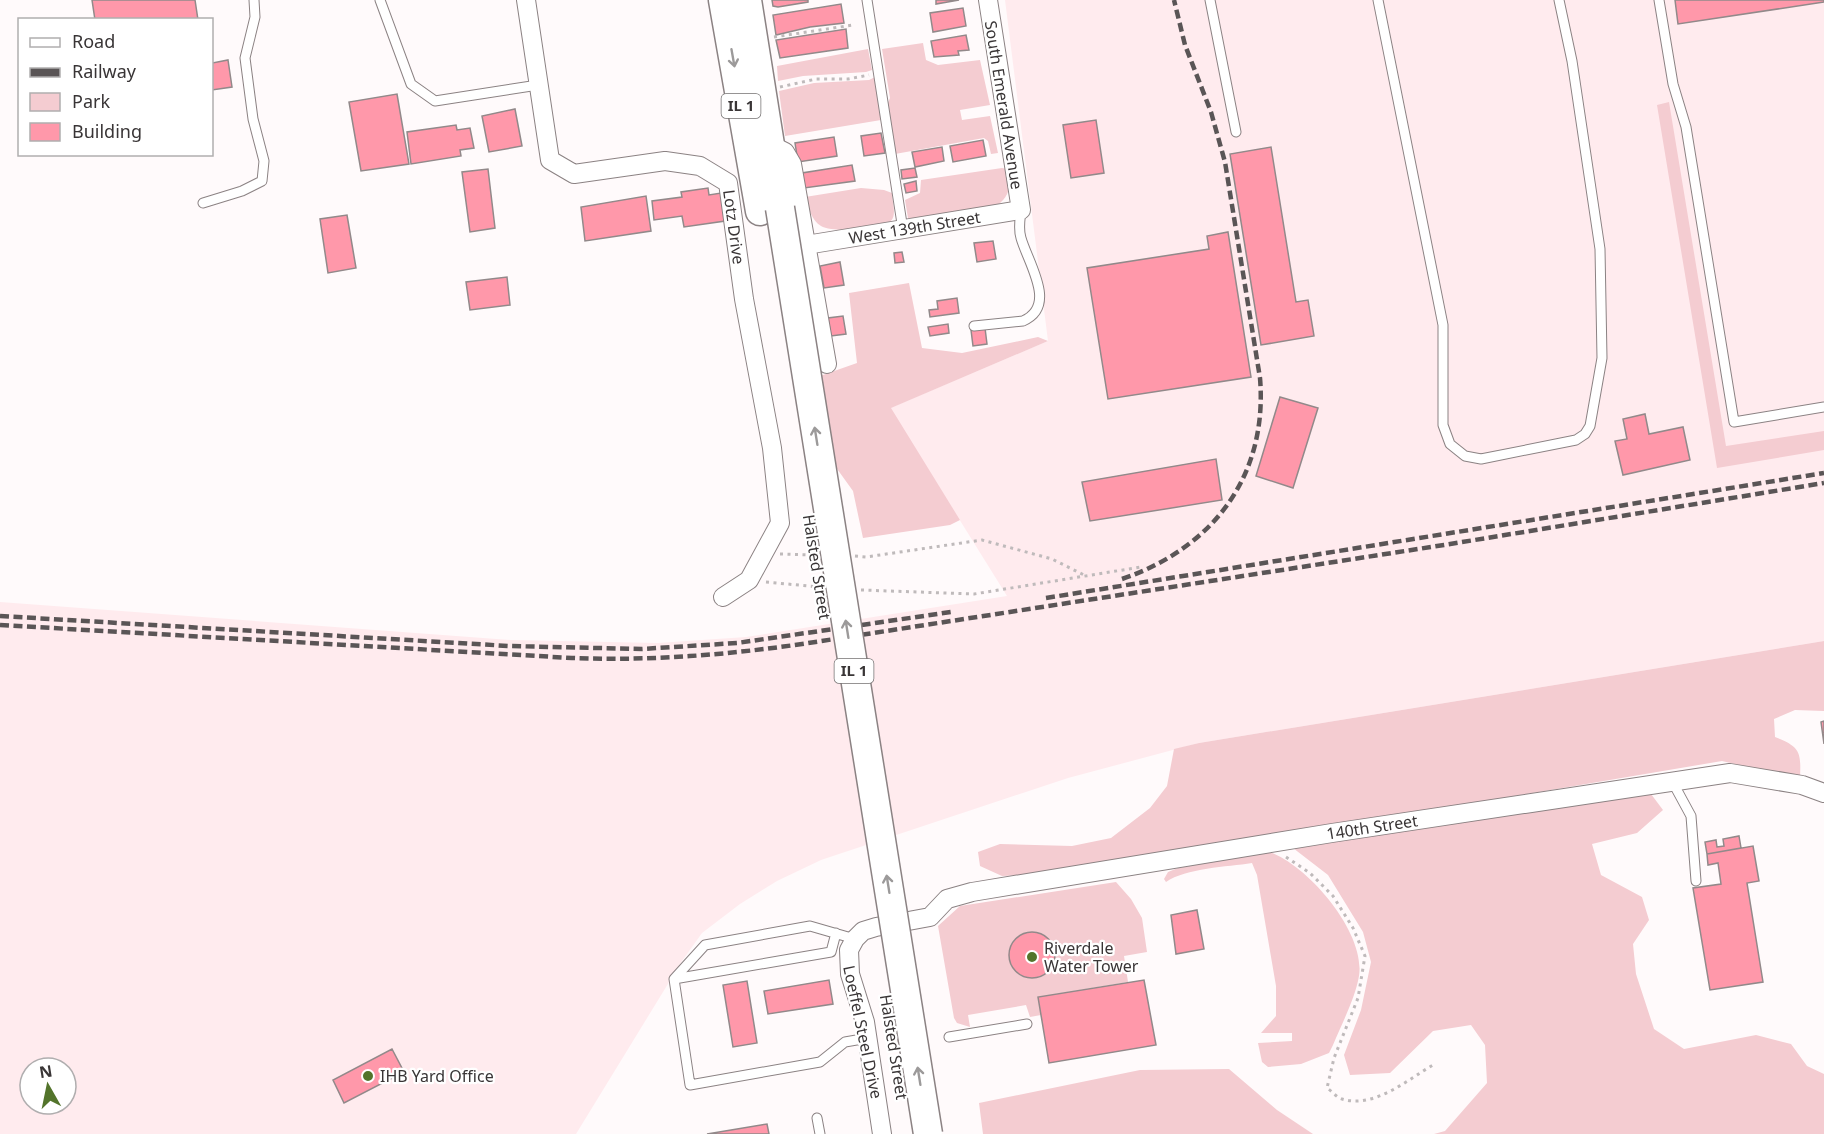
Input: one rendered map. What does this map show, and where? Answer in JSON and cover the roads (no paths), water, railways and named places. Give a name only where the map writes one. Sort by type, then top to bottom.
[{"type":"main road","name":"Halsted Street","points":[[723,0],[770,210],[928,1134]]},
{"type":"main road","name":"Halsted Street","points":[[747,0],[769,144],[770,210],[908,1134]]},
{"type":"street","name":"Lotz Drive","points":[[526,0],[550,160],[574,174],[665,161],[700,166],[728,183],[744,299],[772,448],[780,523],[749,580],[723,597]]},
{"type":"street","name":"South Emerald Avenue","points":[[988,0],[1021,210]]},
{"type":"street","points":[[769,144],[785,152],[792,164],[827,364]]},
{"type":"street","name":"West 139th Street","points":[[806,245],[1021,210]]},
{"type":"street","name":"140th Street","points":[[855,939],[863,931],[876,927],[930,917],[947,899],[972,892],[1268,843],[1730,773],[1802,785],[1824,793]]},
{"type":"street","name":"Loeffel Steel Drive","points":[[855,939],[849,950],[848,961],[865,1022],[882,1134]]},
{"type":"lane","points":[[203,203],[242,191],[262,181],[264,161],[253,120],[245,58],[255,16],[254,0]]},
{"type":"lane","points":[[380,0],[411,84],[435,101],[538,85]]},
{"type":"lane","points":[[867,0],[903,230]]},
{"type":"lane","points":[[1210,0],[1236,132]]},
{"type":"lane","points":[[1378,0],[1443,325],[1443,425],[1449,444],[1465,456],[1481,459],[1576,440],[1586,434],[1590,426],[1602,358],[1600,249],[1572,62],[1559,0]]},
{"type":"lane","points":[[1659,0],[1673,84],[1686,127],[1734,422],[1824,407]]},
{"type":"lane","points":[[974,326],[1023,321],[1036,312],[1040,294],[1038,281],[1021,238],[1021,210]]},
{"type":"lane","points":[[1672,782],[1691,816],[1696,881]]},
{"type":"lane","points":[[674,979],[705,945],[810,926],[855,939]]},
{"type":"lane","points":[[674,979],[831,952],[836,933]]},
{"type":"lane","points":[[674,979],[690,1085],[820,1062],[845,1042],[868,1038]]},
{"type":"lane","points":[[949,1037],[1027,1024]]},
{"type":"lane","points":[[817,1118],[820,1134]]},
{"type":"railway","points":[[1122,579],[1154,565],[1183,548],[1208,528],[1228,504],[1244,476],[1255,446],[1260,414],[1260,378],[1225,162],[1211,112],[1185,45],[1174,0]]},
{"type":"railway","points":[[1046,598],[1824,473]]},
{"type":"railway","points":[[0,625],[572,658],[630,659],[716,654],[802,644],[1444,545],[1824,483]]},
{"type":"railway","points":[[0,616],[509,646],[642,649],[737,643],[951,612]]},
{"type":"place","name":"Riverdale Water Tower","points":[[1032,957]]},
{"type":"place","name":"IHB Yard Office","points":[[368,1076]]}]
